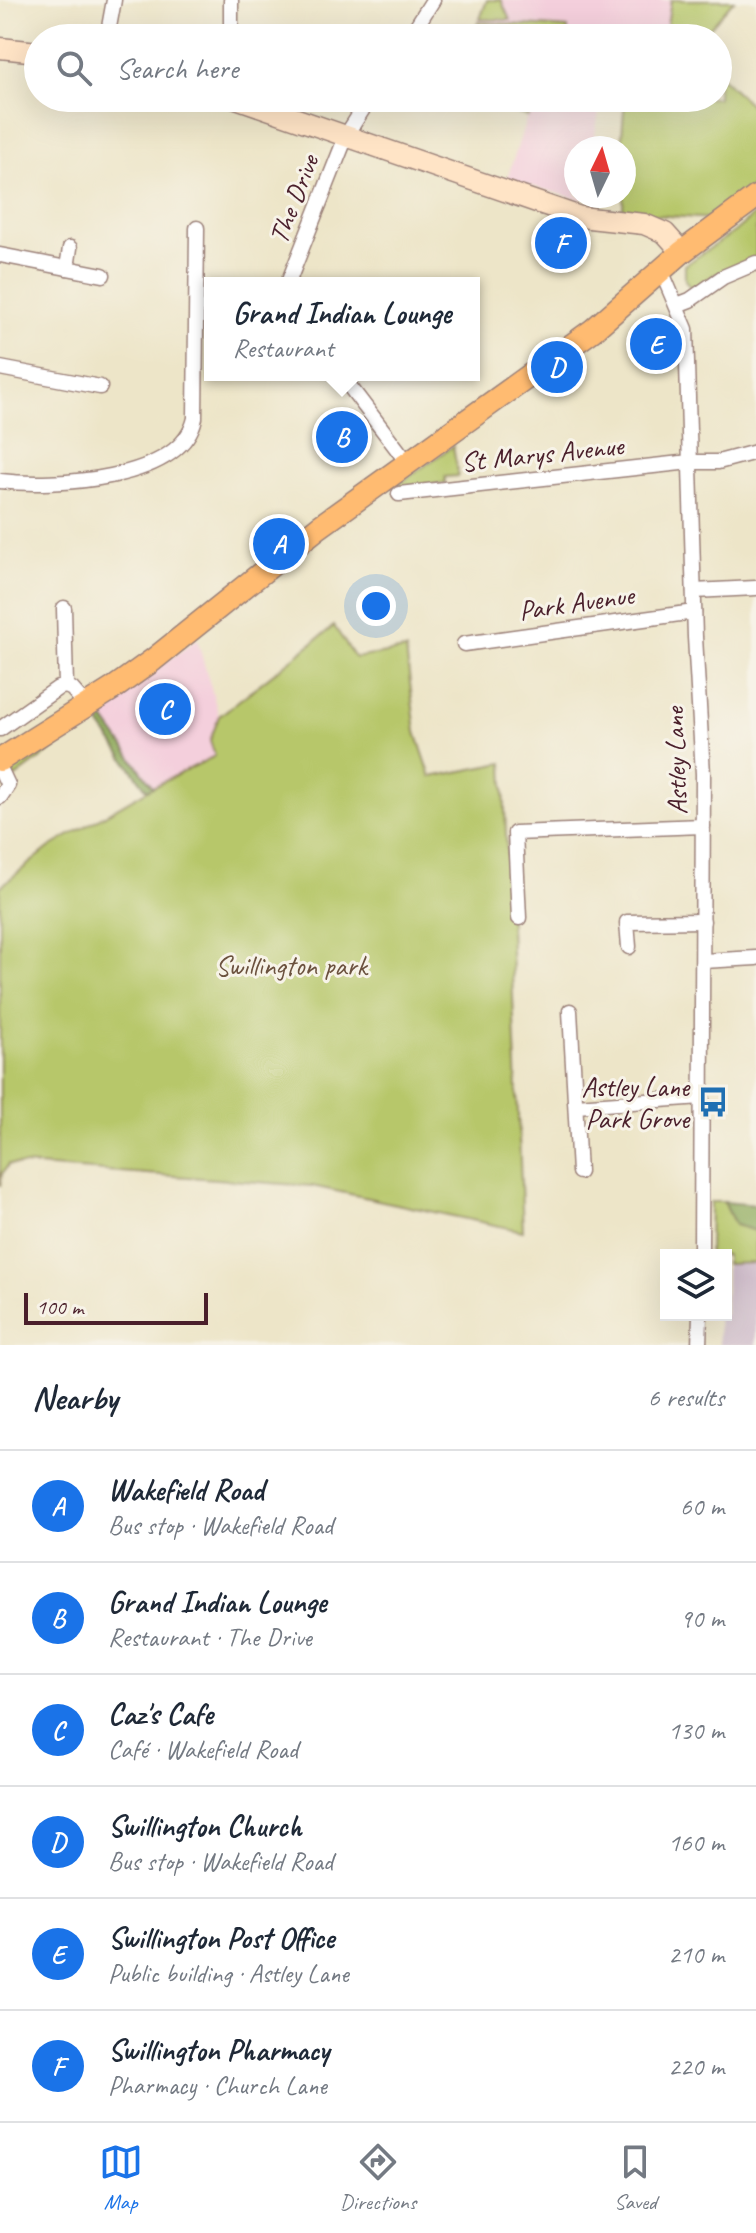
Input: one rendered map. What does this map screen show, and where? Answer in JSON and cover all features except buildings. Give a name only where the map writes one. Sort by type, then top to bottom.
[{"type":"main road","points":[[0,760],[153,660],[319,527],[385,493],[407,462],[593,330],[682,252],[756,197]]},
{"type":"street","points":[[110,24],[114,0]]},
{"type":"street","points":[[231,0],[231,24]]},
{"type":"street","points":[[418,24],[433,0]]},
{"type":"street","points":[[0,48],[24,51]]},
{"type":"street","points":[[279,112],[580,217],[644,224],[665,233],[682,252]]},
{"type":"street","name":"The Drive","points":[[290,277],[347,134],[361,112]]},
{"type":"street","points":[[0,481],[45,484],[102,478],[161,458],[185,442],[195,418],[203,294],[197,228]]},
{"type":"street","points":[[67,268],[70,248]]},
{"type":"street","points":[[0,255],[103,275]]},
{"type":"street","points":[[677,305],[690,300],[723,277],[756,263]]},
{"type":"street","name":"Astley Lane","points":[[661,270],[686,329],[694,612],[703,774],[701,1249]]},
{"type":"street","points":[[60,378],[63,361]]},
{"type":"street","points":[[0,368],[100,387]]},
{"type":"street","points":[[346,381],[407,462]]},
{"type":"street","name":"St Marys Avenue","points":[[385,493],[690,462],[718,462],[756,452]]},
{"type":"street","points":[[694,591],[756,588]]},
{"type":"street","points":[[64,608],[66,686]]},
{"type":"street","name":"Park Avenue","points":[[464,644],[694,612]]},
{"type":"street","points":[[0,729],[58,688],[66,686],[72,689],[86,705]]},
{"type":"street","points":[[0,768],[8,785],[0,797]]},
{"type":"street","points":[[519,918],[515,833],[703,826]]},
{"type":"street","points":[[629,947],[627,922],[703,921]]},
{"type":"street","points":[[703,961],[756,958]]},
{"type":"street","points":[[570,1011],[579,1172]]},
{"type":"street","points":[[576,1106],[702,1097]]},
{"type":"street","points":[[699,1345],[700,1321]]},
{"type":"shaded area","points":[[487,0],[671,0],[667,24],[477,24]]},
{"type":"shaded area","points":[[513,112],[599,112],[594,136],[564,136],[564,195],[507,179],[527,117]]},
{"type":"shaded area","points":[[197,639],[219,716],[210,741],[216,756],[153,787],[99,712]]},
{"type":"shaded area","points":[[756,1263],[756,1345],[719,1345],[718,1321],[732,1321],[732,1264]]},
{"type":"green space","points":[[487,0],[501,0],[510,20],[480,19]]},
{"type":"green space","points":[[671,0],[734,0],[713,24],[667,24]]},
{"type":"green space","points":[[732,87],[756,110],[756,184],[713,219],[623,213],[623,208],[636,208],[636,136],[622,136],[624,112],[732,112]]},
{"type":"green space","points":[[513,112],[530,112],[528,117]]},
{"type":"green space","points":[[756,213],[756,259],[714,275],[694,288],[689,286],[685,280],[685,265]]},
{"type":"green space","points":[[453,446],[458,476],[445,477],[445,483],[397,488],[396,486]]},
{"type":"green space","name":"Swillington park","points":[[334,626],[355,658],[406,650],[416,732],[431,777],[503,763],[523,1231],[312,1186],[9,1164],[2,1174],[0,1186],[0,887],[50,847],[153,787],[215,756],[210,741],[219,716]]},
{"type":"green space","points":[[99,712],[153,787],[147,790],[95,718]]},
{"type":"green space","points":[[50,743],[57,746],[14,778],[14,766]]},
{"type":"green space","points":[[710,1202],[724,1202],[735,1225],[756,1231],[756,1263],[732,1264],[732,1249],[709,1249]]},
{"type":"green space","points":[[724,1202],[756,1205],[756,1231],[735,1225]]},
{"type":"place","name":"Swillington Pharmacy","points":[[561,243]]},
{"type":"place","name":"Swillington Post Office","points":[[656,344]]},
{"type":"place","name":"Swillington Church","points":[[557,367]]},
{"type":"place","name":"Grand Indian Lounge","points":[[342,437]]},
{"type":"place","name":"Wakefield Road","points":[[279,544]]},
{"type":"place","name":"Caz's Cafe","points":[[165,709]]},
{"type":"place","name":"Astley Lane Park Grove","points":[[713,1102]]}]
